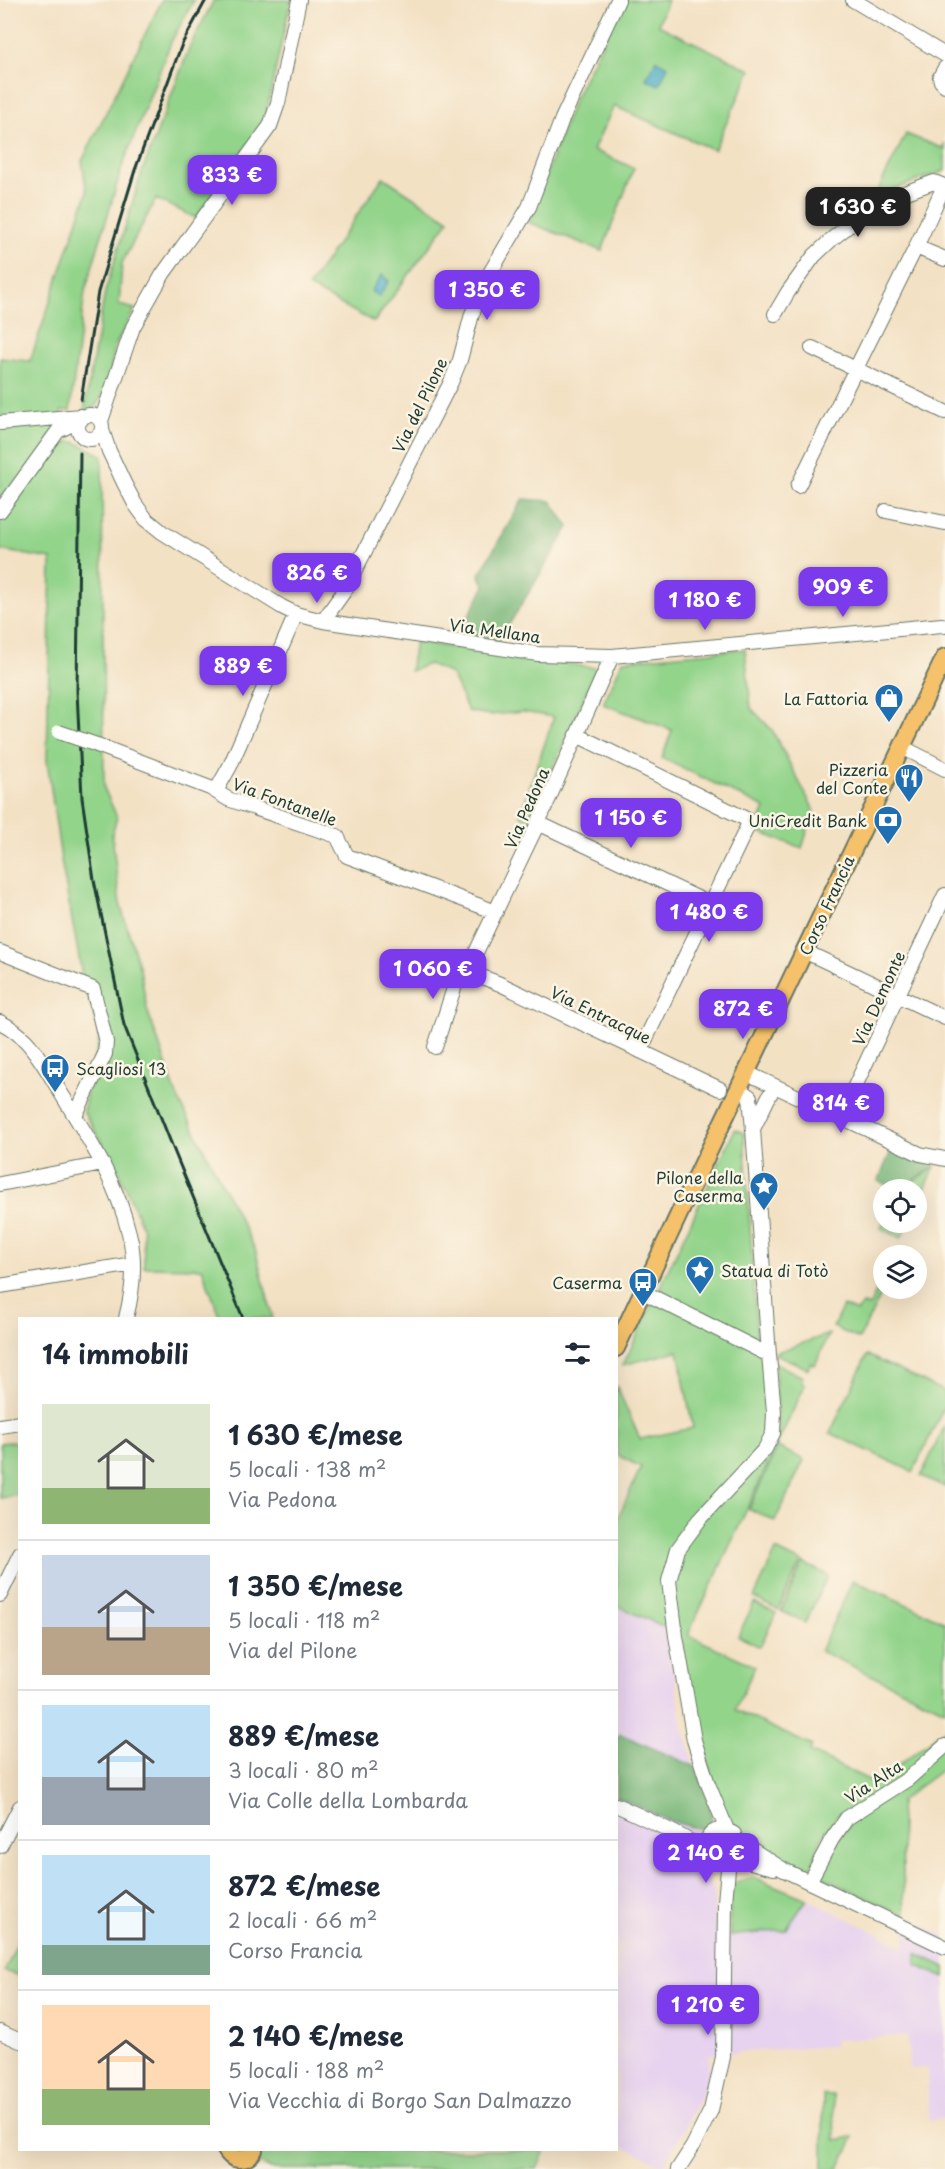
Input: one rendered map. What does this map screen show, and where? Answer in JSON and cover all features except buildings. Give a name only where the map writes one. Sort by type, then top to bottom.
[{"type":"main road","name":"Corso Francia","points":[[618,1344],[945,657]]},
{"type":"street","points":[[0,511],[58,431],[90,424],[109,393],[133,327],[163,274],[270,126],[278,103],[299,0]]},
{"type":"street","name":"Via del Pilone","points":[[323,621],[345,590],[451,382],[472,314],[487,278],[529,207],[562,119],[618,0]]},
{"type":"street","points":[[853,0],[945,55]]},
{"type":"street","points":[[945,68],[940,77],[945,85]]},
{"type":"street","points":[[775,314],[814,256],[877,203],[934,182],[944,186],[916,248],[798,486]]},
{"type":"street","points":[[916,248],[945,259]]},
{"type":"street","points":[[812,348],[944,409]]},
{"type":"street","points":[[0,423],[90,424]]},
{"type":"street","name":"Via Mellana","points":[[90,424],[110,451],[135,504],[154,527],[282,607],[296,614],[323,621],[538,654],[612,656],[942,624],[945,626]]},
{"type":"street","points":[[886,511],[945,523]]},
{"type":"street","points":[[216,792],[230,766],[296,614]]},
{"type":"street","name":"Via Pedona","points":[[435,1047],[455,985],[467,972],[496,912],[612,656]]},
{"type":"street","name":"Via Fontanelle","points":[[56,732],[210,788],[228,799],[337,836],[347,856],[496,912]]},
{"type":"street","points":[[577,735],[750,821],[640,1051]]},
{"type":"street","points":[[902,747],[945,768]]},
{"type":"street","points":[[538,823],[710,904]]},
{"type":"street","name":"Via Demonte","points":[[841,1116],[945,895]]},
{"type":"street","points":[[804,951],[945,1018]]},
{"type":"street","points":[[0,952],[93,989],[106,1042],[105,1054],[75,1116]]},
{"type":"street","name":"Via Entracque","points":[[467,972],[500,984],[720,1089]]},
{"type":"street","points":[[0,1022],[18,1033],[36,1053],[103,1164],[122,1207],[133,1264],[132,1287],[126,1317]]},
{"type":"street","points":[[747,1074],[920,1154],[945,1159]]},
{"type":"street","points":[[753,1129],[774,1086]]},
{"type":"street","points":[[678,2169],[693,2146],[711,2110],[723,2057],[725,1902],[730,1858],[737,1846],[721,1834],[694,1740],[669,1581],[678,1549],[700,1519],[765,1449],[772,1433],[774,1412],[750,1096],[739,1089]]},
{"type":"street","points":[[0,1184],[103,1164]]},
{"type":"street","points":[[0,1286],[133,1264]]},
{"type":"street","points":[[643,1292],[769,1355]]},
{"type":"street","points":[[0,1426],[18,1423]]},
{"type":"street","points":[[0,1595],[18,1558]]},
{"type":"street","name":"Via Alta","points":[[809,1882],[832,1839],[847,1818],[908,1779],[945,1746]]},
{"type":"street","points":[[618,1806],[669,1830],[721,1860],[730,1858],[784,1870]]},
{"type":"street","points":[[0,1846],[18,1811]]},
{"type":"street","points":[[669,1830],[721,1834],[784,1870],[945,1947]]},
{"type":"street","points":[[721,1834],[706,1844],[719,1871],[725,1902]]},
{"type":"street","points":[[0,2032],[18,2040]]},
{"type":"shaded area","points":[[618,1606],[667,1629],[682,1723],[694,1766],[620,1734],[618,1738]]},
{"type":"shaded area","points":[[618,1798],[703,1833],[697,1857],[714,1891],[715,1932],[734,1937],[786,1930],[807,1899],[905,1947],[905,1916],[945,1935],[945,2118],[929,2121],[927,2068],[909,2069],[908,2035],[835,2040],[834,2046],[710,2054],[707,2084],[664,2166],[618,2143]]},
{"type":"green space","points":[[162,0],[194,0],[171,42],[122,167],[85,291],[70,411],[61,411],[59,441],[75,442],[102,455],[104,788],[117,817],[112,834],[120,904],[140,969],[147,1009],[177,1096],[255,1249],[273,1317],[220,1317],[202,1268],[144,1267],[143,1229],[117,1167],[83,1111],[100,1036],[83,980],[61,860],[47,760],[51,559],[0,550],[0,358],[30,361],[87,193],[82,161]]},
{"type":"green space","points":[[214,0],[291,0],[264,122],[196,218],[156,199],[122,263],[119,305],[135,309],[115,346],[107,389],[94,409],[84,411],[105,292],[142,172],[190,46]]},
{"type":"green space","points":[[624,0],[668,0],[658,25],[751,70],[714,150],[614,106],[593,150],[634,168],[602,251],[528,222],[575,97]]},
{"type":"green space","points":[[906,134],[942,148],[945,144],[945,171],[875,196]]},
{"type":"green space","points":[[383,177],[449,220],[374,322],[308,287]]},
{"type":"green space","points":[[523,499],[551,501],[569,527],[499,641],[459,634],[485,586],[479,575]]},
{"type":"green space","points":[[415,642],[597,668],[530,820],[520,815],[554,717],[524,712],[489,715],[468,711],[451,674],[429,664],[410,671]]},
{"type":"green space","points":[[745,649],[751,708],[772,730],[814,810],[802,848],[756,831],[765,808],[662,758],[672,730],[603,704],[623,660]]},
{"type":"green space","points":[[735,1129],[744,1133],[757,1337],[762,1341],[768,1395],[767,1437],[775,1447],[778,1426],[775,1363],[803,1377],[801,1382],[805,1385],[688,1635],[755,1666],[735,1710],[812,1746],[810,1752],[875,1783],[945,1729],[945,1767],[900,1801],[905,1916],[820,1876],[830,1851],[855,1817],[839,1813],[821,1839],[809,1873],[754,1847],[728,1817],[717,1795],[693,1717],[679,1633],[618,1606],[618,1518],[641,1467],[618,1456],[618,1390],[640,1439],[693,1428],[678,1351],[623,1365]]},
{"type":"green space","points":[[891,1151],[935,1167],[916,1179],[879,1179]]},
{"type":"green space","points":[[935,1167],[927,1184],[927,1179],[917,1179]]},
{"type":"green space","points":[[891,1233],[904,1233],[901,1238]]},
{"type":"green space","points":[[873,1298],[879,1299],[859,1339],[833,1327],[843,1306],[857,1312],[862,1304],[869,1307]]},
{"type":"green space","points":[[829,1334],[815,1365],[810,1363],[808,1369],[774,1353]]},
{"type":"green space","points":[[867,1355],[945,1392],[945,1405],[913,1472],[830,1433]]},
{"type":"green space","points":[[945,1425],[945,1487],[921,1476]]},
{"type":"green space","points":[[18,1441],[18,1495],[0,1498],[0,1443]]},
{"type":"green space","points":[[778,1447],[804,1460],[775,1521],[749,1509]]},
{"type":"green space","points":[[776,1550],[801,1562],[778,1610],[754,1598]]},
{"type":"green space","points":[[803,1563],[828,1575],[805,1623],[781,1611]]},
{"type":"green space","points":[[853,1580],[945,1622],[945,1710],[820,1651]]},
{"type":"green space","points":[[754,1603],[776,1613],[760,1647],[738,1636]]},
{"type":"green space","points":[[620,1734],[694,1766],[706,1789],[712,1820],[704,1829],[670,1821],[618,1797],[618,1737]]},
{"type":"green space","points":[[753,1877],[807,1899],[786,1930],[730,1936],[730,1897],[733,1883]]},
{"type":"green space","points":[[18,1940],[18,1976],[5,1971]]},
{"type":"green space","points":[[916,1953],[945,1967],[945,1978],[916,1965]]},
{"type":"green space","points":[[823,2095],[833,2095],[835,2140],[854,2137],[840,2169],[823,2169]]},
{"type":"green space","points":[[258,2151],[545,2151],[537,2169],[270,2169],[253,2160]]},
{"type":"water","points":[[656,60],[668,66],[659,85],[646,79]]},
{"type":"water","points":[[382,275],[389,281],[379,297],[371,291]]},
{"type":"railway","points":[[81,400],[98,292],[135,170],[182,44],[206,0]]},
{"type":"railway","points":[[80,453],[77,691],[82,798],[94,880],[124,1025],[243,1317]]},
{"type":"place","name":"La Fattoria","points":[[889,724]]},
{"type":"place","name":"Pizzeria del Conte","points":[[909,804]]},
{"type":"place","name":"UniCredit Bank","points":[[888,846]]},
{"type":"place","name":"Scagliosi 13","points":[[55,1094]]},
{"type":"place","name":"Pilone della Caserma","points":[[764,1212]]},
{"type":"place","name":"Statua di Totò","points":[[700,1296]]},
{"type":"place","name":"Caserma","points":[[643,1308]]}]
